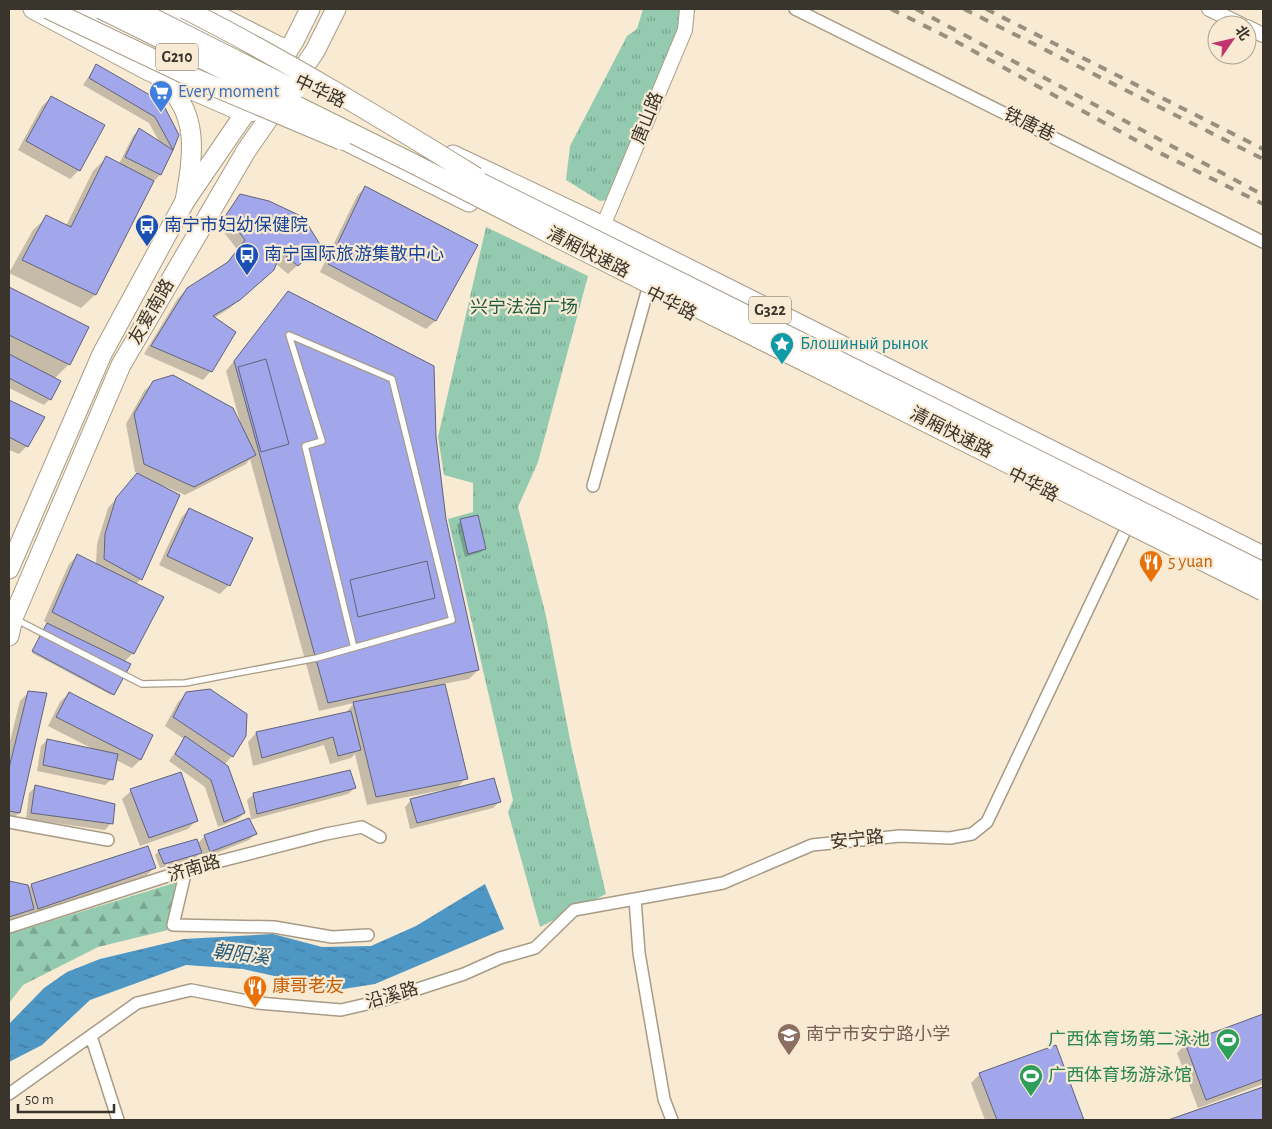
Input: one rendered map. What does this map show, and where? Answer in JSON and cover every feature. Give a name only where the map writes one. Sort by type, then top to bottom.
[{"type":"main road","points":[[33,9],[149,70],[245,113],[277,106]]},
{"type":"main road","points":[[48,9],[187,75],[504,202]]},
{"type":"main road","name":"中华路","points":[[77,9],[257,96],[1263,601]]},
{"type":"main road","name":"清厢快速路","points":[[101,9],[504,202],[1263,572]]},
{"type":"main road","name":"清厢快速路","points":[[135,9],[504,202],[1263,591]]},
{"type":"main road","name":"中华路","points":[[159,9],[274,71],[603,226],[1263,556]]},
{"type":"main road","points":[[185,9],[244,39],[344,96],[504,202]]},
{"type":"main road","points":[[205,9],[288,51]]},
{"type":"main road","name":"友爱南路","points":[[9,569],[102,354],[185,201],[288,51],[310,9]]},
{"type":"main road","name":"友爱南路","points":[[9,636],[11,617],[121,365],[246,151],[315,51],[336,9]]},
{"type":"main road","points":[[149,70],[168,86],[184,106],[192,138],[191,165],[185,201]]},
{"type":"street","name":"唐山路","points":[[603,226],[685,30],[687,9]]},
{"type":"street","name":"铁唐巷","points":[[795,9],[1263,242]]},
{"type":"street","points":[[1209,9],[1221,15]]},
{"type":"street","points":[[593,486],[647,292]]},
{"type":"street","name":"安宁路","points":[[635,899],[723,883],[812,845],[900,836],[950,838],[972,834],[987,822],[1125,531]]},
{"type":"street","points":[[9,822],[108,840]]},
{"type":"street","name":"济南路","points":[[9,927],[186,870],[326,834],[362,827],[380,837]]},
{"type":"street","points":[[186,870],[173,925],[274,928],[332,937],[368,935]]},
{"type":"street","points":[[635,899],[639,952],[664,1099],[672,1120]]},
{"type":"street","name":"沿溪路","points":[[9,1094],[137,1003],[191,990],[258,1003],[341,1010],[384,1000],[464,974],[500,958],[536,948],[574,910],[635,899]]},
{"type":"street","points":[[91,1036],[118,1120]]},
{"type":"lane","points":[[11,617],[142,684],[185,683],[317,658],[354,648],[452,620],[392,379],[289,335],[322,441],[304,446],[354,648]]},
{"type":"green space","points":[[643,9],[696,9],[612,194],[607,200],[600,201],[566,180],[570,146],[627,36],[637,29]]},
{"type":"green space","name":"兴宁法治广场","points":[[486,227],[588,276],[538,462],[518,507],[546,616],[572,750],[606,894],[540,927],[508,812],[513,800],[448,519],[473,512],[473,483],[444,475],[438,437]]},
{"type":"green space","points":[[187,879],[172,929],[98,947],[23,985],[9,1003],[9,932],[22,930]]},
{"type":"water","name":"朝阳溪","points":[[485,884],[504,929],[375,984],[337,990],[243,969],[186,965],[90,1000],[42,1045],[9,1062],[9,1024],[44,988],[67,972],[100,959],[184,939],[273,934],[322,947],[371,946],[416,926]]},
{"type":"building","points":[[96,64],[162,102],[179,135],[173,150],[155,117],[89,78]]},
{"type":"building","points":[[51,96],[105,125],[80,171],[26,141]]},
{"type":"building","points":[[139,128],[173,150],[161,175],[125,157]]},
{"type":"building","points":[[106,156],[154,181],[96,295],[22,260],[46,215],[71,227]]},
{"type":"building","points":[[365,186],[478,245],[436,321],[328,264]]},
{"type":"building","points":[[240,194],[269,201],[303,217],[321,246],[298,266],[281,252],[274,270],[240,300],[213,316],[236,332],[212,372],[151,346],[187,288],[228,262],[245,240],[226,215]]},
{"type":"building","points":[[9,287],[89,327],[70,365],[9,335]]},
{"type":"building","points":[[288,291],[434,366],[436,437],[446,519],[479,670],[328,703],[234,361]]},
{"type":"building","points":[[9,354],[61,381],[51,400],[9,378]]},
{"type":"building","points":[[266,359],[289,444],[261,452],[238,367]]},
{"type":"building","points":[[173,375],[233,408],[256,455],[194,487],[144,464],[134,414],[153,381]]},
{"type":"building","points":[[9,400],[45,417],[28,447],[9,437]]},
{"type":"building","points":[[137,473],[180,495],[142,580],[104,559],[105,534],[116,498]]},
{"type":"building","points":[[189,508],[253,538],[230,586],[167,556]]},
{"type":"building","points":[[478,515],[486,549],[468,554],[460,519]]},
{"type":"building","points":[[77,554],[164,597],[134,654],[52,612]]},
{"type":"building","points":[[427,561],[435,598],[358,617],[350,580]]},
{"type":"building","points":[[47,623],[131,664],[114,695],[32,651]]},
{"type":"building","points":[[445,684],[468,779],[376,797],[353,702]]},
{"type":"building","points":[[210,689],[247,714],[246,736],[233,757],[173,717],[186,692]]},
{"type":"building","points":[[28,691],[47,693],[20,813],[9,811],[9,768]]},
{"type":"building","points":[[69,692],[153,735],[141,760],[56,717]]},
{"type":"building","points":[[351,711],[361,750],[338,756],[333,737],[262,758],[256,732]]},
{"type":"building","points":[[185,736],[228,766],[245,813],[224,822],[211,780],[175,754]]},
{"type":"building","points":[[47,739],[118,754],[113,780],[43,765]]},
{"type":"building","points":[[350,770],[356,788],[257,814],[253,793]]},
{"type":"building","points":[[181,772],[198,821],[149,838],[130,789]]},
{"type":"building","points":[[494,778],[501,802],[417,823],[410,799]]},
{"type":"building","points":[[35,785],[115,804],[113,824],[31,813]]},
{"type":"building","points":[[249,818],[257,834],[210,852],[204,835]]},
{"type":"building","points":[[197,839],[202,853],[164,864],[158,850]]},
{"type":"building","points":[[148,846],[156,868],[38,909],[31,884]]},
{"type":"building","points":[[9,881],[28,885],[34,909],[9,917]]},
{"type":"building","name":"广西体育场第二泳池","points":[[1263,1014],[1263,1079],[1206,1100],[1185,1043]]},
{"type":"building","name":"广西体育场游泳馆","points":[[1056,1045],[1084,1120],[997,1120],[979,1073]]},
{"type":"building","points":[[1263,1087],[1263,1120],[1168,1120]]},
{"type":"railway","points":[[891,9],[957,42],[1152,149],[1263,204]]},
{"type":"railway","points":[[916,9],[1263,195]]},
{"type":"railway","points":[[964,9],[1263,159]]},
{"type":"railway","points":[[986,9],[1263,149]]},
{"type":"place","name":"Every moment","points":[[161,113]]},
{"type":"place","name":"南宁市妇幼保健院","points":[[147,247]]},
{"type":"place","name":"南宁国际旅游集散中心","points":[[247,276]]},
{"type":"place","name":"Блошиный рынок","points":[[782,365]]},
{"type":"place","name":"5 yuan","points":[[1151,583]]},
{"type":"place","name":"康哥老友","points":[[255,1008]]},
{"type":"place","name":"南宁市安宁路小学","points":[[789,1056]]},
{"type":"place","name":"广西体育场第二泳池","points":[[1228,1061]]},
{"type":"place","name":"广西体育场游泳馆","points":[[1031,1097]]}]
